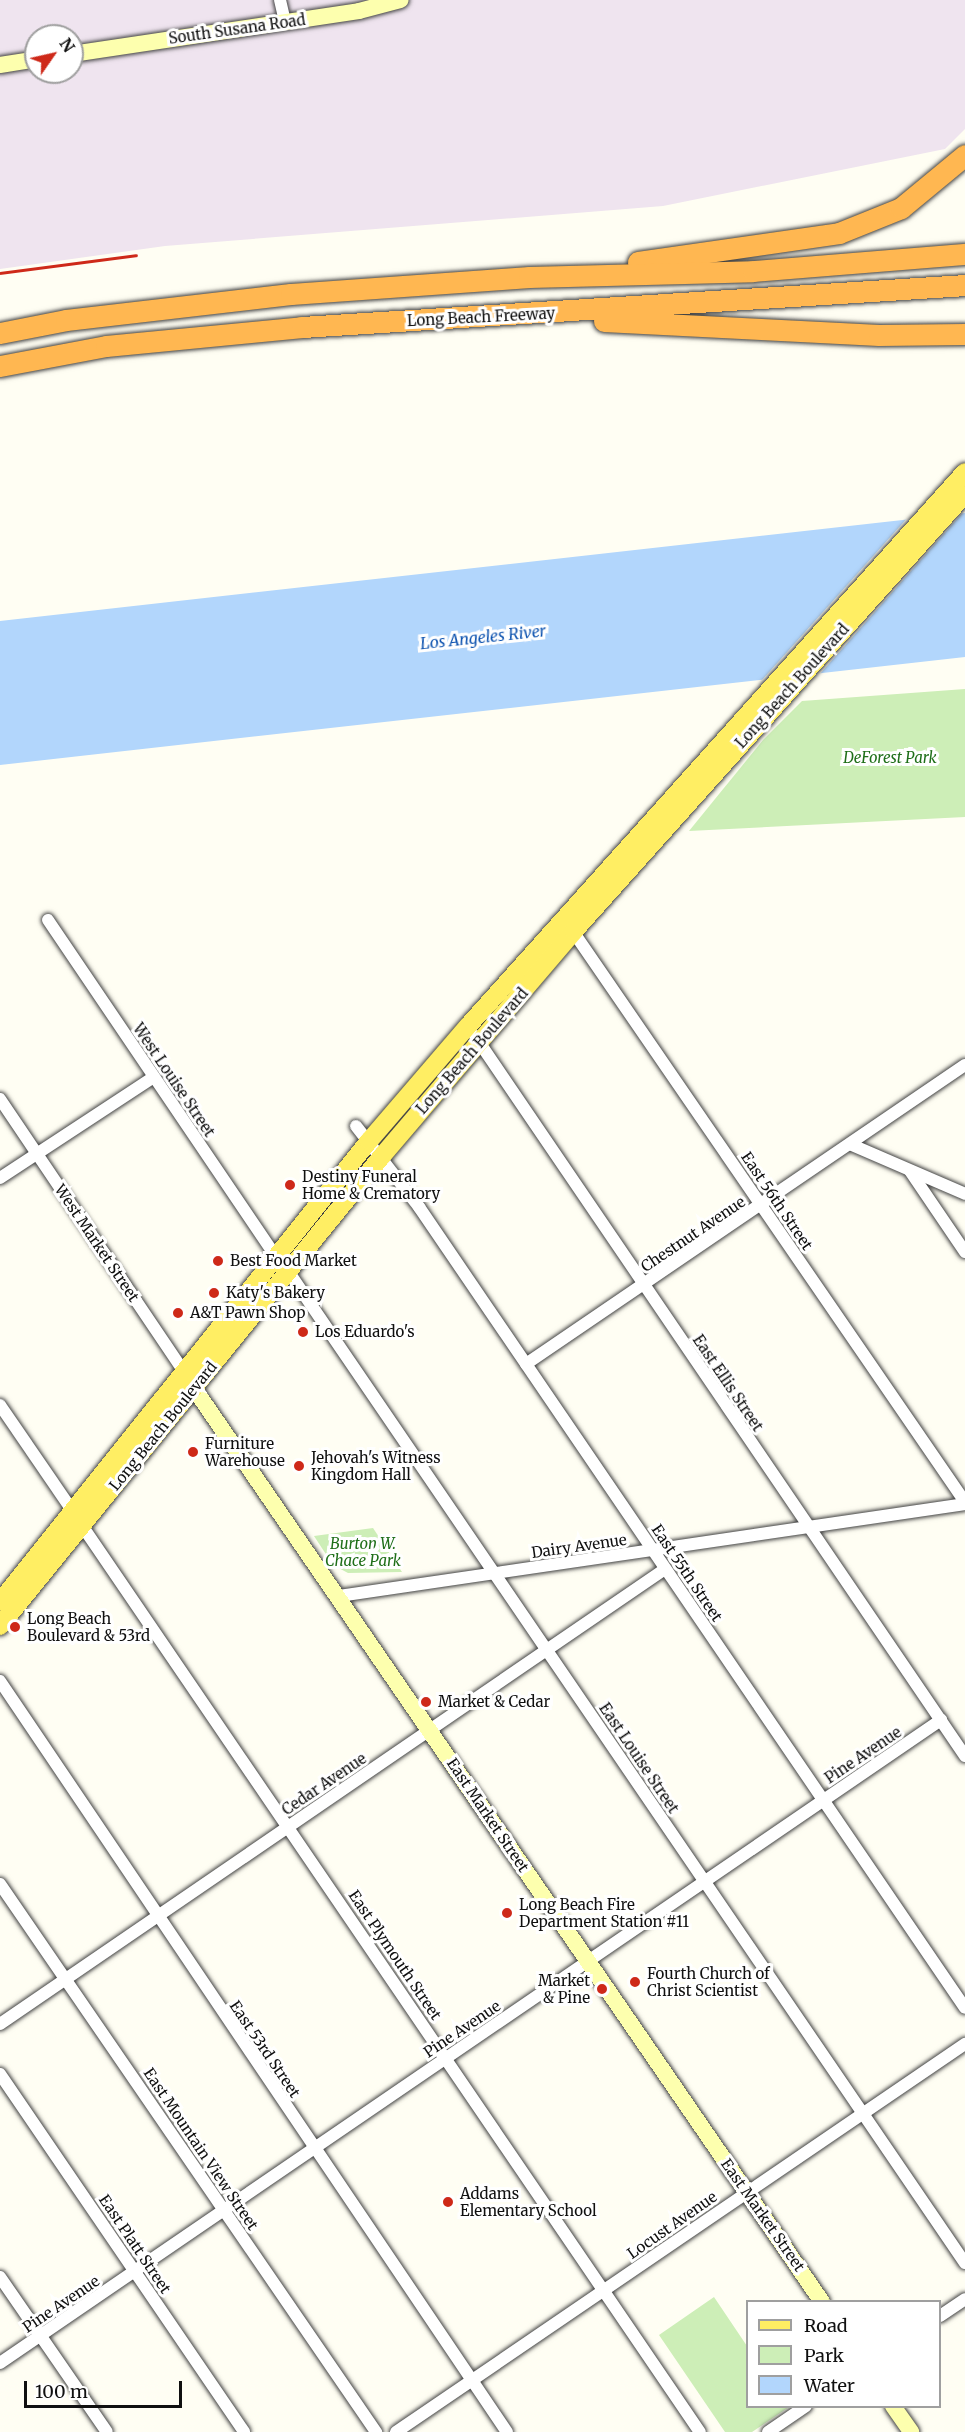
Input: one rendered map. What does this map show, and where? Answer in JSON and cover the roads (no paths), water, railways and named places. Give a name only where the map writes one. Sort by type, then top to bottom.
[{"type":"highway","points":[[529,277],[839,233],[901,208],[965,155]]},
{"type":"highway","points":[[0,333],[66,320],[291,294],[529,277],[753,271],[965,254]]},
{"type":"highway","name":"Long Beach Freeway","points":[[0,366],[118,345],[302,327],[495,317],[965,285]]},
{"type":"highway","points":[[495,317],[879,335],[965,334]]},
{"type":"main road","name":"Long Beach Boulevard","points":[[0,1626],[83,1527],[276,1257],[369,1141],[468,1026],[568,925],[965,473]]},
{"type":"main road","name":"Long Beach Boulevard","points":[[650,833],[965,494]]},
{"type":"main road","name":"Long Beach Boulevard","points":[[0,1602],[72,1510],[288,1271],[382,1156],[480,1043],[568,925]]},
{"type":"street","points":[[280,0],[285,22]]},
{"type":"street","name":"South Susana Road","points":[[84,52],[285,22],[401,0]]},
{"type":"street","points":[[0,65],[24,61]]},
{"type":"street","name":"West Louise Street","points":[[48,920],[276,1257]]},
{"type":"street","name":"East 56th Street","points":[[568,925],[965,1503]]},
{"type":"street","name":"East Ellis Street","points":[[468,1026],[965,1756]]},
{"type":"street","name":"Chestnut Avenue","points":[[526,1364],[852,1145],[965,1065]]},
{"type":"street","points":[[0,1178],[154,1077]]},
{"type":"street","name":"West Market Street","points":[[0,1099],[189,1380]]},
{"type":"street","name":"East 55th Street","points":[[357,1126],[382,1156],[526,1364],[965,2008]]},
{"type":"street","points":[[852,1145],[965,1194]]},
{"type":"street","points":[[910,1170],[965,1252]]},
{"type":"street","name":"East Louise Street","points":[[288,1271],[965,2263]]},
{"type":"street","name":"East Market Street","points":[[189,1380],[821,2300]]},
{"type":"street","points":[[0,1405],[72,1510]]},
{"type":"street","name":"Dairy Avenue","points":[[339,1596],[965,1503]]},
{"type":"street","name":"East Plymouth Street","points":[[83,1527],[700,2432]]},
{"type":"street","name":"Cedar Avenue","points":[[0,2024],[665,1569]]},
{"type":"street","name":"East 53rd Street","points":[[0,1681],[156,1917],[316,2148],[507,2432]]},
{"type":"street","name":"Pine Avenue","points":[[0,2363],[941,1720]]},
{"type":"street","name":"East Mountain View Street","points":[[0,1884],[376,2432]]},
{"type":"street","name":"Locust Avenue","points":[[396,2432],[965,2044]]},
{"type":"street","name":"East Platt Street","points":[[0,2074],[244,2432]]},
{"type":"street","points":[[0,2277],[107,2432]]},
{"type":"street","points":[[941,2315],[965,2299]]},
{"type":"street","points":[[768,2432],[803,2408]]},
{"type":"street","points":[[894,2408],[911,2432]]},
{"type":"water","name":"Los Angeles River","points":[[965,513],[965,657],[0,765],[0,621]]},
{"type":"railway","points":[[0,273],[136,255]]},
{"type":"place","name":"Destiny Funeral Home & Crematory","points":[[290,1185]]},
{"type":"place","name":"Best Food Market","points":[[218,1261]]},
{"type":"place","name":"Katy's Bakery","points":[[214,1293]]},
{"type":"place","name":"A&T Pawn Shop","points":[[178,1313]]},
{"type":"place","name":"Los Eduardo's","points":[[303,1332]]},
{"type":"place","name":"Furniture Warehouse","points":[[193,1452]]},
{"type":"place","name":"Jehovah's Witness Kingdom Hall","points":[[299,1466]]},
{"type":"place","name":"Long Beach Boulevard & 53rd","points":[[15,1627]]},
{"type":"place","name":"Market & Cedar","points":[[426,1702]]},
{"type":"place","name":"Long Beach Fire Department Station #11","points":[[507,1913]]},
{"type":"place","name":"Fourth Church of Christ Scientist","points":[[635,1982]]},
{"type":"place","name":"Market & Pine","points":[[602,1989]]},
{"type":"place","name":"Addams Elementary School","points":[[448,2202]]},
{"type":"park label","name":"DeForest Park","points":[[890,758]]},
{"type":"park label","name":"Burton W. Chace Park","points":[[363,1552]]}]
